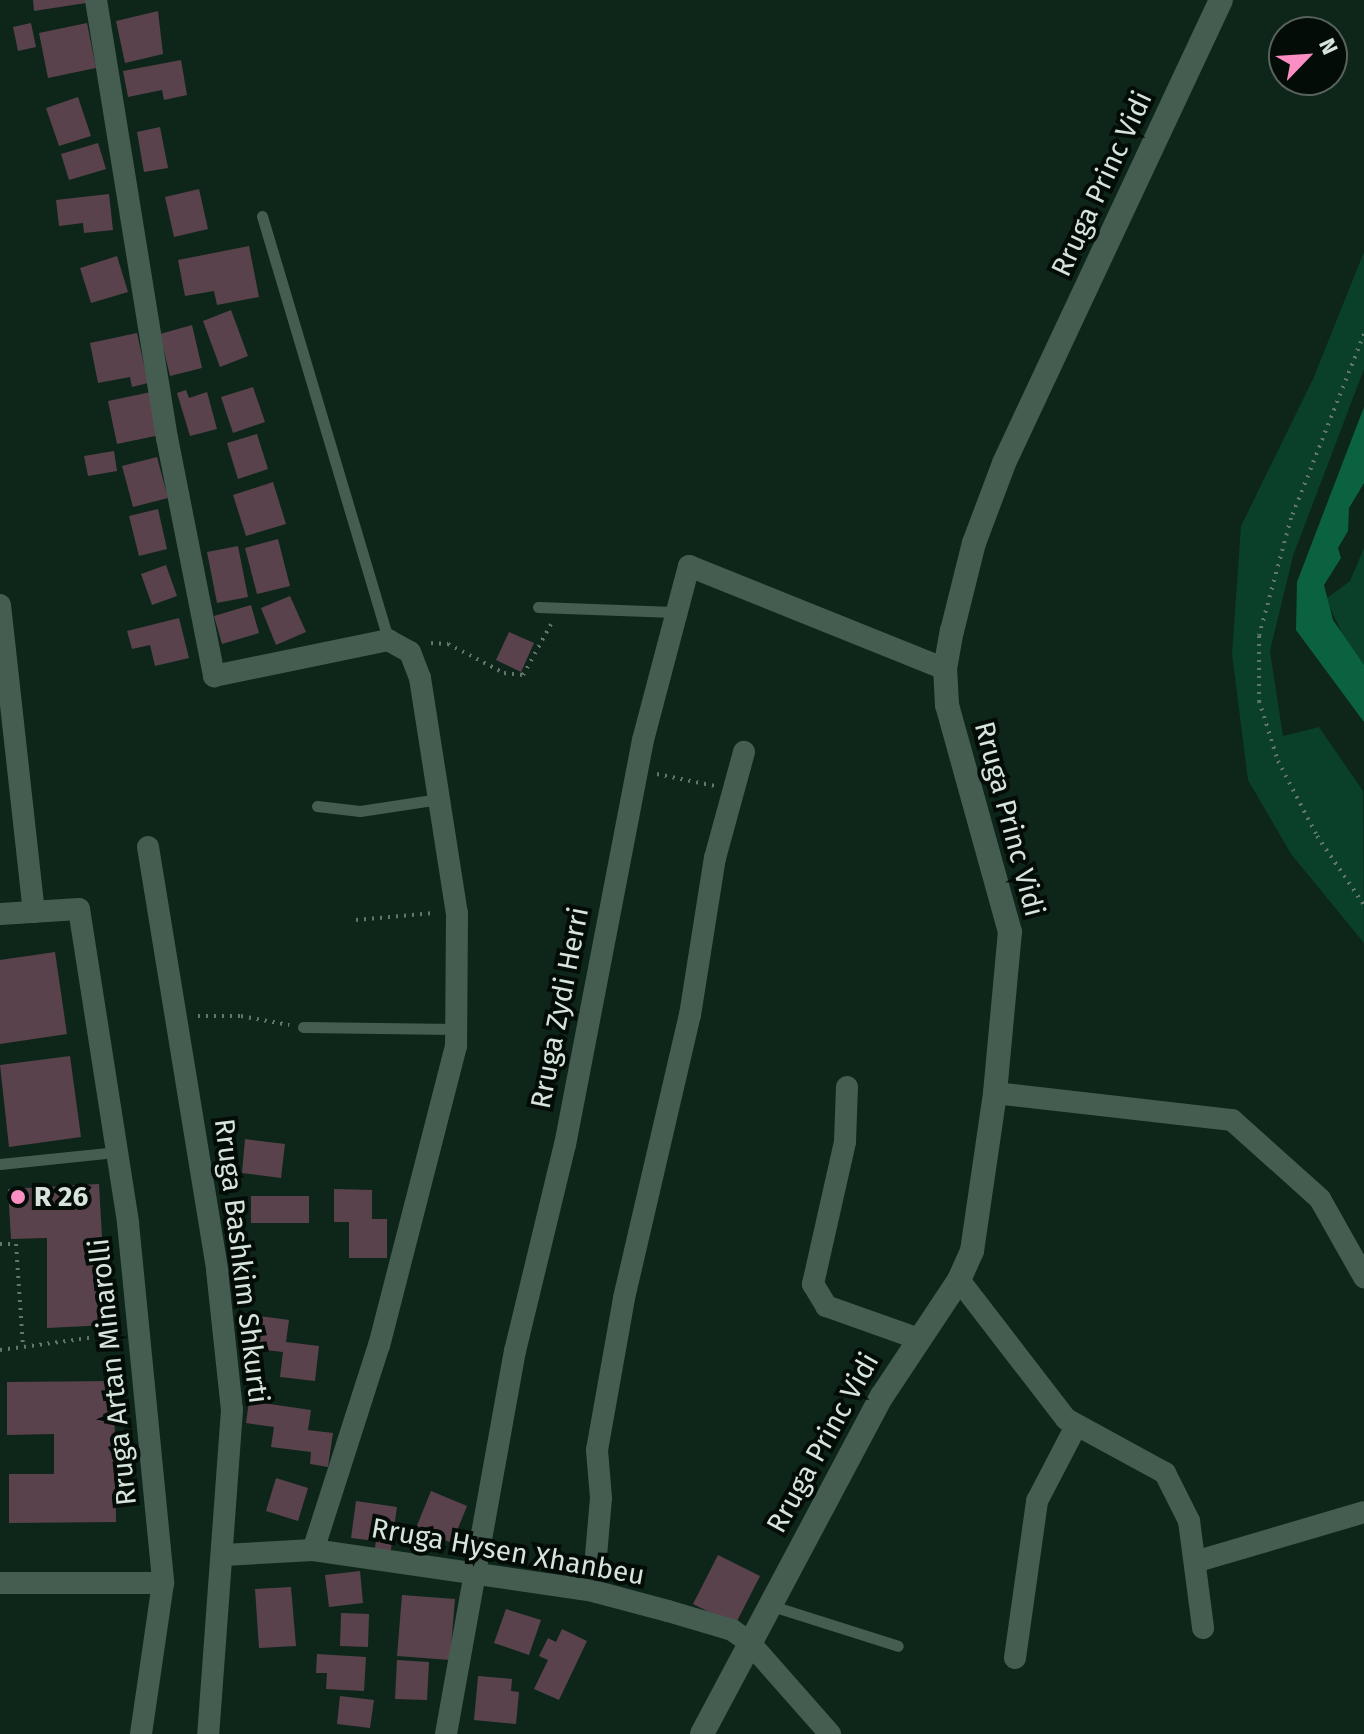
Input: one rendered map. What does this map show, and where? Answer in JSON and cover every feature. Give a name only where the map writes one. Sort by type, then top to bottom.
[{"type":"street","points":[[96,0],[167,438],[214,676],[388,640],[410,652],[420,678],[457,913],[456,1046],[428,1165],[379,1345],[313,1550]]},
{"type":"street","name":"Rruga Princ Vidi","points":[[702,1734],[768,1605],[916,1338],[959,1280],[981,1220],[1010,932],[947,705],[945,669],[974,543],[1004,463],[1221,0]]},
{"type":"street","name":"Rruga Zydi Herri","points":[[446,1734],[515,1351],[565,1145],[637,770],[674,612],[689,566],[945,669]]},
{"type":"street","points":[[0,605],[34,912],[0,914]]},
{"type":"street","points":[[593,1591],[601,1498],[597,1450],[624,1298],[664,1136],[715,858],[744,752]]},
{"type":"street","name":"Rruga Bashkim Shkurti","points":[[148,847],[217,1270],[232,1410],[208,1734]]},
{"type":"street","name":"Rruga Artan Minarolli","points":[[34,912],[79,909],[117,1152],[140,1331],[163,1583],[141,1734]]},
{"type":"street","points":[[847,1087],[845,1142],[813,1284],[826,1306],[916,1338]]},
{"type":"street","points":[[995,1093],[1232,1120],[1320,1199],[1364,1277]]},
{"type":"street","points":[[959,1280],[1051,1402],[1076,1426],[1165,1473],[1189,1521],[1198,1561],[1203,1628]]},
{"type":"street","points":[[1015,1658],[1037,1501],[1076,1426]]},
{"type":"street","points":[[1198,1561],[1364,1512]]},
{"type":"street","name":"Rruga Hysen Xhanbeu","points":[[223,1555],[313,1550],[593,1591],[732,1630],[749,1642],[830,1734]]},
{"type":"street","points":[[0,1583],[163,1583]]},
{"type":"lane","points":[[262,216],[388,640]]},
{"type":"lane","points":[[538,607],[674,612]]},
{"type":"lane","points":[[317,806],[360,811],[439,799]]},
{"type":"lane","points":[[303,1027],[455,1029]]},
{"type":"lane","points":[[0,1164],[117,1152]]},
{"type":"lane","points":[[768,1605],[898,1646]]},
{"type":"path","points":[[1364,334],[1291,518],[1259,649],[1259,701],[1278,761],[1317,836],[1364,905]]},
{"type":"path","points":[[410,652],[428,643],[448,644],[504,673],[523,675],[544,639]]},
{"type":"path","points":[[637,770],[733,790]]},
{"type":"path","points":[[356,920],[457,913]]},
{"type":"path","points":[[176,1017],[241,1016],[303,1027]]},
{"type":"path","points":[[0,1244],[16,1244],[23,1347]]},
{"type":"path","points":[[0,1350],[140,1331]]},
{"type":"shaded area","points":[[1364,252],[1364,369],[1293,556],[1270,651],[1283,736],[1319,727],[1363,791],[1364,943],[1291,854],[1248,780],[1232,654],[1241,526],[1313,379]]},
{"type":"shaded area","points":[[1364,407],[1364,483],[1349,508],[1348,531],[1338,548],[1341,558],[1324,585],[1333,620],[1364,665],[1364,722],[1296,630],[1297,582]]},
{"type":"shaded area","points":[[1364,548],[1364,665],[1348,646],[1326,599],[1350,581]]},
{"type":"building","points":[[33,0],[85,0],[86,3],[34,11]]},
{"type":"building","points":[[158,11],[163,54],[125,63],[116,21]]},
{"type":"building","points":[[31,23],[36,47],[18,51],[13,27]]},
{"type":"building","points":[[87,23],[96,68],[48,78],[39,33]]},
{"type":"building","points":[[181,60],[187,95],[164,100],[162,90],[128,97],[123,71]]},
{"type":"building","points":[[78,97],[91,136],[59,146],[46,108]]},
{"type":"building","points":[[160,127],[168,168],[144,172],[137,132]]},
{"type":"building","points":[[98,143],[106,169],[69,180],[61,154]]},
{"type":"building","points":[[199,189],[208,229],[174,237],[165,197]]},
{"type":"building","points":[[109,194],[113,230],[84,233],[83,223],[59,226],[56,200]]},
{"type":"building","points":[[249,246],[259,297],[217,305],[214,291],[185,296],[178,260]]},
{"type":"building","points":[[117,256],[128,292],[91,303],[80,268]]},
{"type":"building","points":[[231,310],[248,356],[220,367],[203,321]]},
{"type":"building","points":[[192,325],[202,368],[170,376],[160,334]]},
{"type":"building","points":[[137,333],[148,383],[132,387],[130,377],[98,383],[90,343]]},
{"type":"building","points":[[253,387],[265,422],[233,433],[221,397]]},
{"type":"building","points":[[186,390],[189,398],[207,392],[217,429],[190,436],[177,393]]},
{"type":"building","points":[[151,392],[160,435],[117,444],[108,401]]},
{"type":"building","points":[[257,434],[268,469],[238,479],[227,443]]},
{"type":"building","points":[[114,451],[117,471],[88,476],[84,456]]},
{"type":"building","points":[[157,457],[168,498],[133,507],[122,466]]},
{"type":"building","points":[[273,482],[286,524],[246,536],[233,495]]},
{"type":"building","points":[[158,509],[167,549],[139,556],[129,516]]},
{"type":"building","points":[[278,539],[290,586],[257,594],[245,548]]},
{"type":"building","points":[[238,546],[248,597],[217,603],[207,552]]},
{"type":"building","points":[[166,565],[177,596],[152,605],[141,574]]},
{"type":"building","points":[[290,596],[306,632],[276,645],[261,608]]},
{"type":"building","points":[[251,605],[259,633],[222,644],[214,616]]},
{"type":"building","points":[[179,618],[189,658],[155,666],[150,645],[132,649],[127,631]]},
{"type":"building","points":[[509,632],[534,643],[521,672],[496,660]]},
{"type":"building","points":[[55,952],[67,1034],[0,1044],[0,960]]},
{"type":"building","points":[[70,1056],[81,1137],[9,1147],[0,1065]]},
{"type":"building","points":[[245,1139],[285,1144],[281,1178],[242,1173]]},
{"type":"building","points":[[99,1184],[107,1325],[47,1328],[47,1238],[11,1239],[8,1189]]},
{"type":"building","points":[[334,1189],[372,1190],[372,1219],[387,1219],[387,1258],[349,1258],[349,1222],[334,1222]]},
{"type":"building","points":[[251,1196],[309,1196],[309,1223],[251,1223]]},
{"type":"building","points":[[244,1314],[289,1320],[286,1342],[319,1346],[315,1381],[280,1377],[283,1352],[240,1347]]},
{"type":"building","points":[[114,1381],[116,1522],[9,1523],[9,1474],[54,1474],[54,1434],[7,1435],[7,1382]]},
{"type":"building","points":[[249,1401],[311,1410],[308,1430],[333,1433],[328,1467],[310,1464],[311,1452],[271,1447],[274,1427],[246,1423]]},
{"type":"building","points":[[276,1478],[308,1488],[298,1521],[266,1511]]},
{"type":"building","points":[[431,1491],[467,1506],[452,1543],[416,1528]]},
{"type":"building","points":[[356,1501],[397,1507],[390,1556],[374,1554],[376,1541],[351,1538]]},
{"type":"building","points":[[718,1555],[760,1576],[735,1625],[693,1604]]},
{"type":"building","points":[[360,1571],[363,1603],[329,1607],[325,1575]]},
{"type":"building","points":[[291,1587],[296,1646],[259,1648],[255,1589]]},
{"type":"building","points":[[402,1595],[455,1599],[450,1660],[397,1656]]},
{"type":"building","points":[[506,1609],[541,1620],[529,1655],[494,1643]]},
{"type":"building","points":[[341,1613],[369,1614],[368,1647],[340,1646]]},
{"type":"building","points":[[562,1629],[587,1641],[559,1700],[534,1689],[548,1660],[539,1656],[548,1638],[556,1642]]},
{"type":"building","points":[[317,1654],[366,1657],[364,1691],[326,1689],[327,1673],[316,1673]]},
{"type":"building","points":[[397,1660],[429,1662],[427,1700],[395,1699]]},
{"type":"building","points":[[478,1676],[512,1679],[511,1691],[519,1692],[516,1724],[474,1720]]},
{"type":"building","points":[[340,1696],[374,1700],[370,1728],[337,1724]]},
{"type":"place","name":"R 26","points":[[18,1197]]}]
